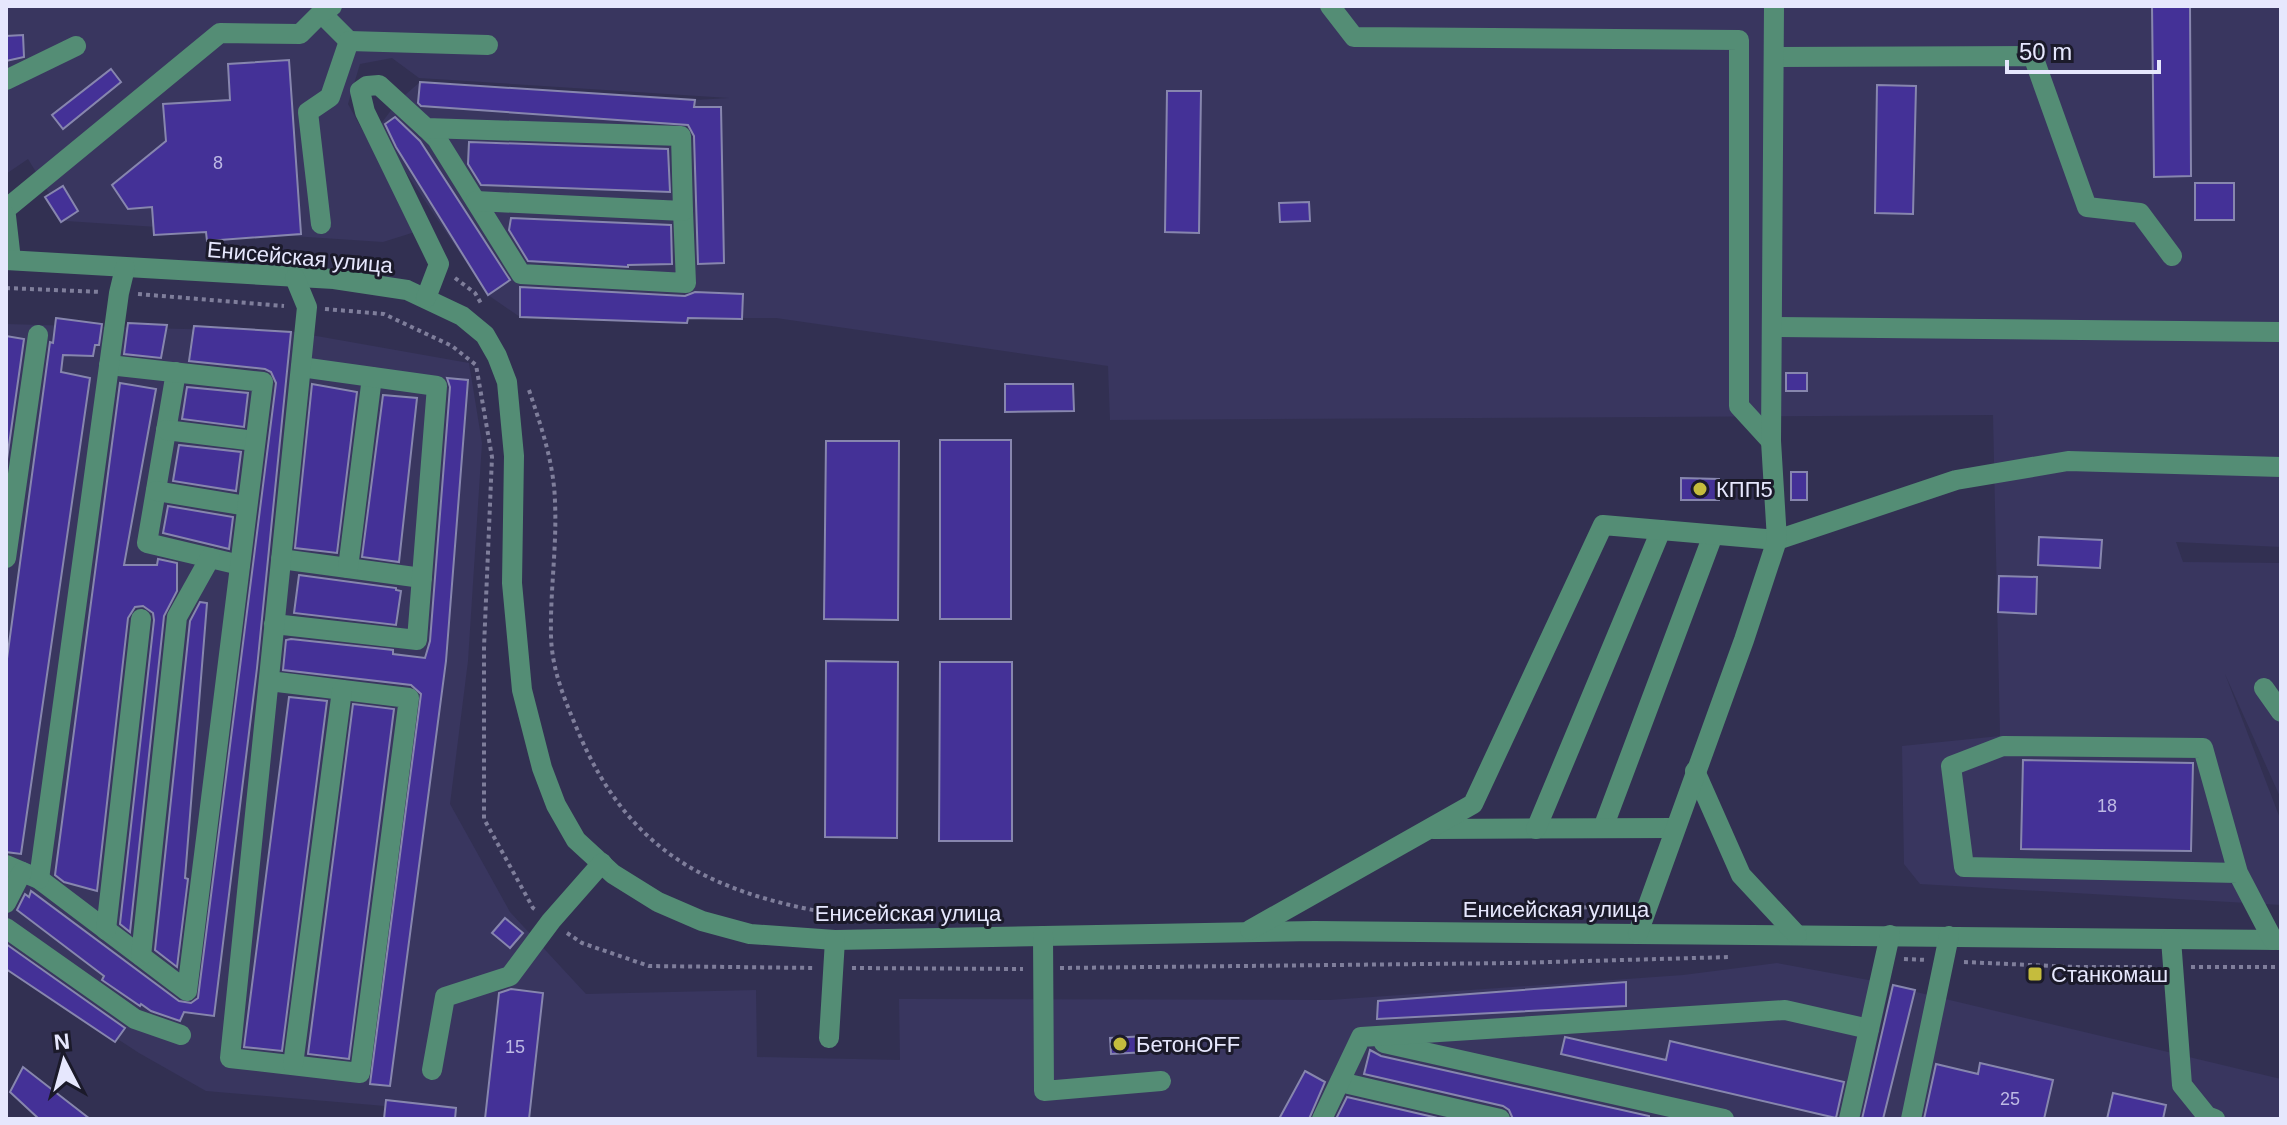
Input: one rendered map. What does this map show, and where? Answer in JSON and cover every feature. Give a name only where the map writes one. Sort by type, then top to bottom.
[{"type":"street","points":[[1330,6],[1354,37],[1739,40],[1739,406],[1771,441]]},
{"type":"street","points":[[1638,933],[1777,540],[1771,441],[1774,6]]},
{"type":"street","points":[[6,209],[220,33],[300,34],[326,10],[349,41]]},
{"type":"street","points":[[349,41],[488,45]]},
{"type":"street","points":[[321,224],[308,112],[330,97],[349,41]]},
{"type":"street","points":[[6,80],[76,46]]},
{"type":"street","points":[[1775,57],[2033,56],[2087,207],[2140,213],[2172,256]]},
{"type":"street","points":[[426,128],[681,136],[686,283],[521,274],[437,139],[379,85],[367,86],[360,91],[365,112],[439,264],[426,298]]},
{"type":"street","points":[[476,201],[683,211]]},
{"type":"street","points":[[6,216],[8,260]]},
{"type":"street","name":"Енисейская улица","points":[[8,260],[334,279],[407,290],[462,316],[485,335],[507,382],[514,456],[512,583],[522,690],[542,768],[556,805],[576,840],[613,874],[658,902],[702,921],[750,934],[835,940],[1246,932],[2277,940]]},
{"type":"street","points":[[6,903],[22,872],[125,268]]},
{"type":"street","points":[[269,681],[409,698],[360,1073],[230,1058],[307,307],[295,278]]},
{"type":"street","points":[[1772,327],[2281,332]]},
{"type":"street","points":[[6,558],[38,335]]},
{"type":"street","points":[[22,872],[187,991],[263,382],[109,365]]},
{"type":"street","points":[[274,624],[417,640],[437,386],[301,367]]},
{"type":"street","points":[[176,372],[147,543],[240,565]]},
{"type":"street","points":[[348,568],[372,377]]},
{"type":"street","points":[[166,430],[255,441]]},
{"type":"street","points":[[1246,932],[1473,804],[1603,525],[1777,540],[1956,480],[2068,461],[2281,467]]},
{"type":"street","points":[[156,491],[247,506]]},
{"type":"street","points":[[1536,829],[1661,530]]},
{"type":"street","points":[[1603,828],[1713,535]]},
{"type":"street","points":[[141,956],[177,617],[210,558]]},
{"type":"street","points":[[281,559],[422,578]]},
{"type":"street","points":[[106,930],[141,619]]},
{"type":"street","points":[[2264,688],[2281,712]]},
{"type":"street","points":[[293,1065],[342,690]]},
{"type":"street","points":[[2238,873],[1964,867],[1951,766],[2003,746],[2203,748],[2238,873],[2277,940]]},
{"type":"street","points":[[1695,771],[1741,875],[1797,935]]},
{"type":"street","points":[[1429,829],[1675,828]]},
{"type":"street","points":[[432,1070],[445,997],[510,976],[551,921],[602,863]]},
{"type":"street","points":[[6,928],[135,1019],[181,1035]]},
{"type":"street","points":[[1849,1119],[1890,935]]},
{"type":"street","points":[[1043,936],[1044,1091],[1161,1081]]},
{"type":"street","points":[[1911,1119],[1949,936]]},
{"type":"street","points":[[2171,939],[2182,1085],[2210,1118]]},
{"type":"street","points":[[829,1038],[835,940]]},
{"type":"street","points":[[1361,1037],[1785,1010],[1869,1029]]},
{"type":"street","points":[[1322,1119],[1361,1037]]},
{"type":"street","points":[[1361,1037],[1724,1119]]},
{"type":"street","points":[[1340,1082],[1500,1119]]},
{"type":"path","points":[[439,264],[475,293],[482,305]]},
{"type":"path","points":[[6,288],[119,293],[384,314],[452,346],[476,365],[492,457],[484,647],[484,819],[533,908],[582,943],[649,966],[1043,969],[1732,957]]},
{"type":"path","points":[[526,378],[548,447],[555,500],[551,637],[556,679],[588,756],[627,814],[662,851],[715,882],[794,908],[863,919]]},
{"type":"path","points":[[1509,912],[1648,904]]},
{"type":"path","points":[[1885,959],[2075,967],[2281,967]]},
{"type":"shaded area","points":[[6,6],[2281,6],[2281,547],[2176,542],[2183,562],[2281,563],[2281,799],[2225,674],[2281,821],[2281,905],[1920,884],[1904,864],[1902,746],[2000,736],[1993,415],[1110,420],[1108,366],[776,318],[688,318],[687,323],[520,317],[488,295],[377,129],[398,101],[420,82],[695,100],[729,98],[419,78],[392,58],[360,64],[348,104],[418,231],[383,242],[66,221],[28,159],[6,174]]},
{"type":"shaded area","points":[[6,324],[294,332],[469,363],[482,443],[468,661],[450,804],[510,912],[586,994],[756,990],[757,1057],[900,1060],[899,999],[1330,1000],[1683,975],[1777,963],[1890,984],[1861,1119],[384,1119],[385,1106],[206,1091],[139,1053],[6,966]]},
{"type":"shaded area","points":[[1891,986],[2281,1079],[2281,1119],[1863,1119]]},
{"type":"building","points":[[2152,6],[2190,6],[2191,176],[2154,177]]},
{"type":"building","points":[[23,35],[24,57],[6,61],[6,36]]},
{"type":"building","points":[[289,60],[301,234],[207,241],[206,232],[154,235],[152,207],[128,209],[112,185],[166,141],[163,104],[230,100],[228,64]]},
{"type":"building","points":[[111,69],[121,82],[63,129],[52,115]]},
{"type":"building","points":[[420,82],[695,100],[694,107],[721,107],[724,263],[698,264],[694,136],[688,125],[421,106],[418,103]]},
{"type":"building","points":[[1877,85],[1916,86],[1913,214],[1875,213]]},
{"type":"building","points":[[1167,91],[1201,91],[1199,233],[1165,232]]},
{"type":"building","points":[[395,117],[420,141],[510,280],[488,295],[396,147],[385,124]]},
{"type":"building","points":[[469,142],[668,149],[670,192],[481,185],[468,164]]},
{"type":"building","points":[[2195,183],[2234,183],[2234,220],[2195,220]]},
{"type":"building","points":[[63,186],[78,211],[61,222],[45,197]]},
{"type":"building","points":[[1309,202],[1310,221],[1280,222],[1279,203]]},
{"type":"building","points":[[511,218],[671,225],[672,264],[628,267],[528,261],[509,230]]},
{"type":"building","points":[[520,287],[685,296],[695,292],[743,294],[742,319],[688,318],[687,323],[520,317]]},
{"type":"building","points":[[56,318],[102,324],[99,345],[95,345],[93,356],[63,355],[61,372],[90,378],[21,854],[6,852],[6,666],[50,342],[53,343]]},
{"type":"building","points":[[128,323],[167,325],[161,358],[124,354]]},
{"type":"building","points":[[194,326],[291,332],[257,668],[214,1016],[184,1012],[180,1021],[140,1006],[102,980],[104,976],[17,910],[25,894],[29,897],[31,891],[179,1001],[191,1003],[198,998],[276,383],[271,372],[265,369],[189,361]]},
{"type":"building","points":[[6,336],[24,339],[6,466]]},
{"type":"building","points":[[1786,373],[1807,373],[1807,391],[1786,391]]},
{"type":"building","points":[[447,378],[468,380],[446,661],[390,1086],[370,1084],[421,694],[411,685],[283,670],[286,640],[291,639],[393,650],[393,654],[425,658],[430,641],[450,387]]},
{"type":"building","points":[[120,383],[156,389],[124,565],[157,565],[158,559],[177,563],[177,591],[164,616],[130,932],[120,924],[154,620],[153,613],[143,606],[135,607],[128,618],[97,891],[64,882],[55,875]]},
{"type":"building","points":[[312,384],[357,392],[337,553],[295,548]]},
{"type":"building","points":[[1005,384],[1073,384],[1074,411],[1005,412]]},
{"type":"building","points":[[187,387],[248,393],[244,427],[182,419]]},
{"type":"building","points":[[383,395],[417,398],[399,562],[362,557]]},
{"type":"building","points":[[940,440],[1011,440],[1011,619],[940,619]]},
{"type":"building","points":[[826,441],[899,441],[898,620],[824,619]]},
{"type":"building","points":[[179,445],[241,452],[236,491],[173,481]]},
{"type":"building","points":[[1791,472],[1807,472],[1807,500],[1791,500]]},
{"type":"building","name":"КПП5","points":[[1681,478],[1719,479],[1719,500],[1681,500]]},
{"type":"building","points":[[168,506],[233,517],[229,549],[163,533]]},
{"type":"building","points":[[2039,537],[2102,540],[2100,568],[2038,565]]},
{"type":"building","points":[[299,575],[396,588],[401,591],[396,625],[294,613]]},
{"type":"building","points":[[1999,576],[2037,577],[2036,614],[1998,612]]},
{"type":"building","points":[[200,602],[207,603],[185,878],[188,879],[177,967],[155,950],[190,621]]},
{"type":"building","points":[[826,661],[898,662],[897,838],[825,837]]},
{"type":"building","points":[[940,662],[1012,662],[1012,841],[939,841]]},
{"type":"building","points":[[289,697],[327,701],[282,1051],[244,1047]]},
{"type":"building","points":[[353,704],[394,709],[349,1059],[308,1054]]},
{"type":"building","points":[[2023,760],[2193,763],[2191,851],[2021,849]]},
{"type":"building","points":[[505,918],[523,933],[510,948],[492,933]]},
{"type":"building","points":[[6,944],[125,1028],[115,1042],[6,969]]},
{"type":"building","points":[[1626,982],[1626,1006],[1377,1019],[1378,1001]]},
{"type":"building","points":[[1893,985],[1915,990],[1883,1119],[1862,1119]]},
{"type":"building","points":[[511,989],[543,993],[529,1119],[485,1119],[499,993]]},
{"type":"building","points":[[1147,1036],[1147,1052],[1111,1054],[1110,1038]]},
{"type":"building","points":[[1565,1037],[1666,1060],[1670,1041],[1844,1082],[1836,1118],[1561,1054]]},
{"type":"building","points":[[1370,1050],[1381,1056],[1649,1116],[1649,1119],[1513,1119],[1503,1106],[1364,1074]]},
{"type":"building","points":[[1980,1063],[2053,1080],[2044,1119],[1924,1119],[1936,1064],[1978,1074]]},
{"type":"building","points":[[23,1067],[90,1119],[39,1119],[10,1092]]},
{"type":"building","points":[[1305,1071],[1325,1082],[1309,1119],[1279,1119]]},
{"type":"building","points":[[2113,1093],[2166,1105],[2163,1119],[2107,1119]]},
{"type":"building","points":[[1347,1097],[1442,1119],[1336,1119]]},
{"type":"building","points":[[386,1100],[456,1108],[455,1119],[384,1119]]},
{"type":"place","name":"КПП5","points":[[1700,489]]},
{"type":"place","name":"Станкомаш","points":[[2035,974]]},
{"type":"place","name":"БетонOFF","points":[[1120,1044]]}]
